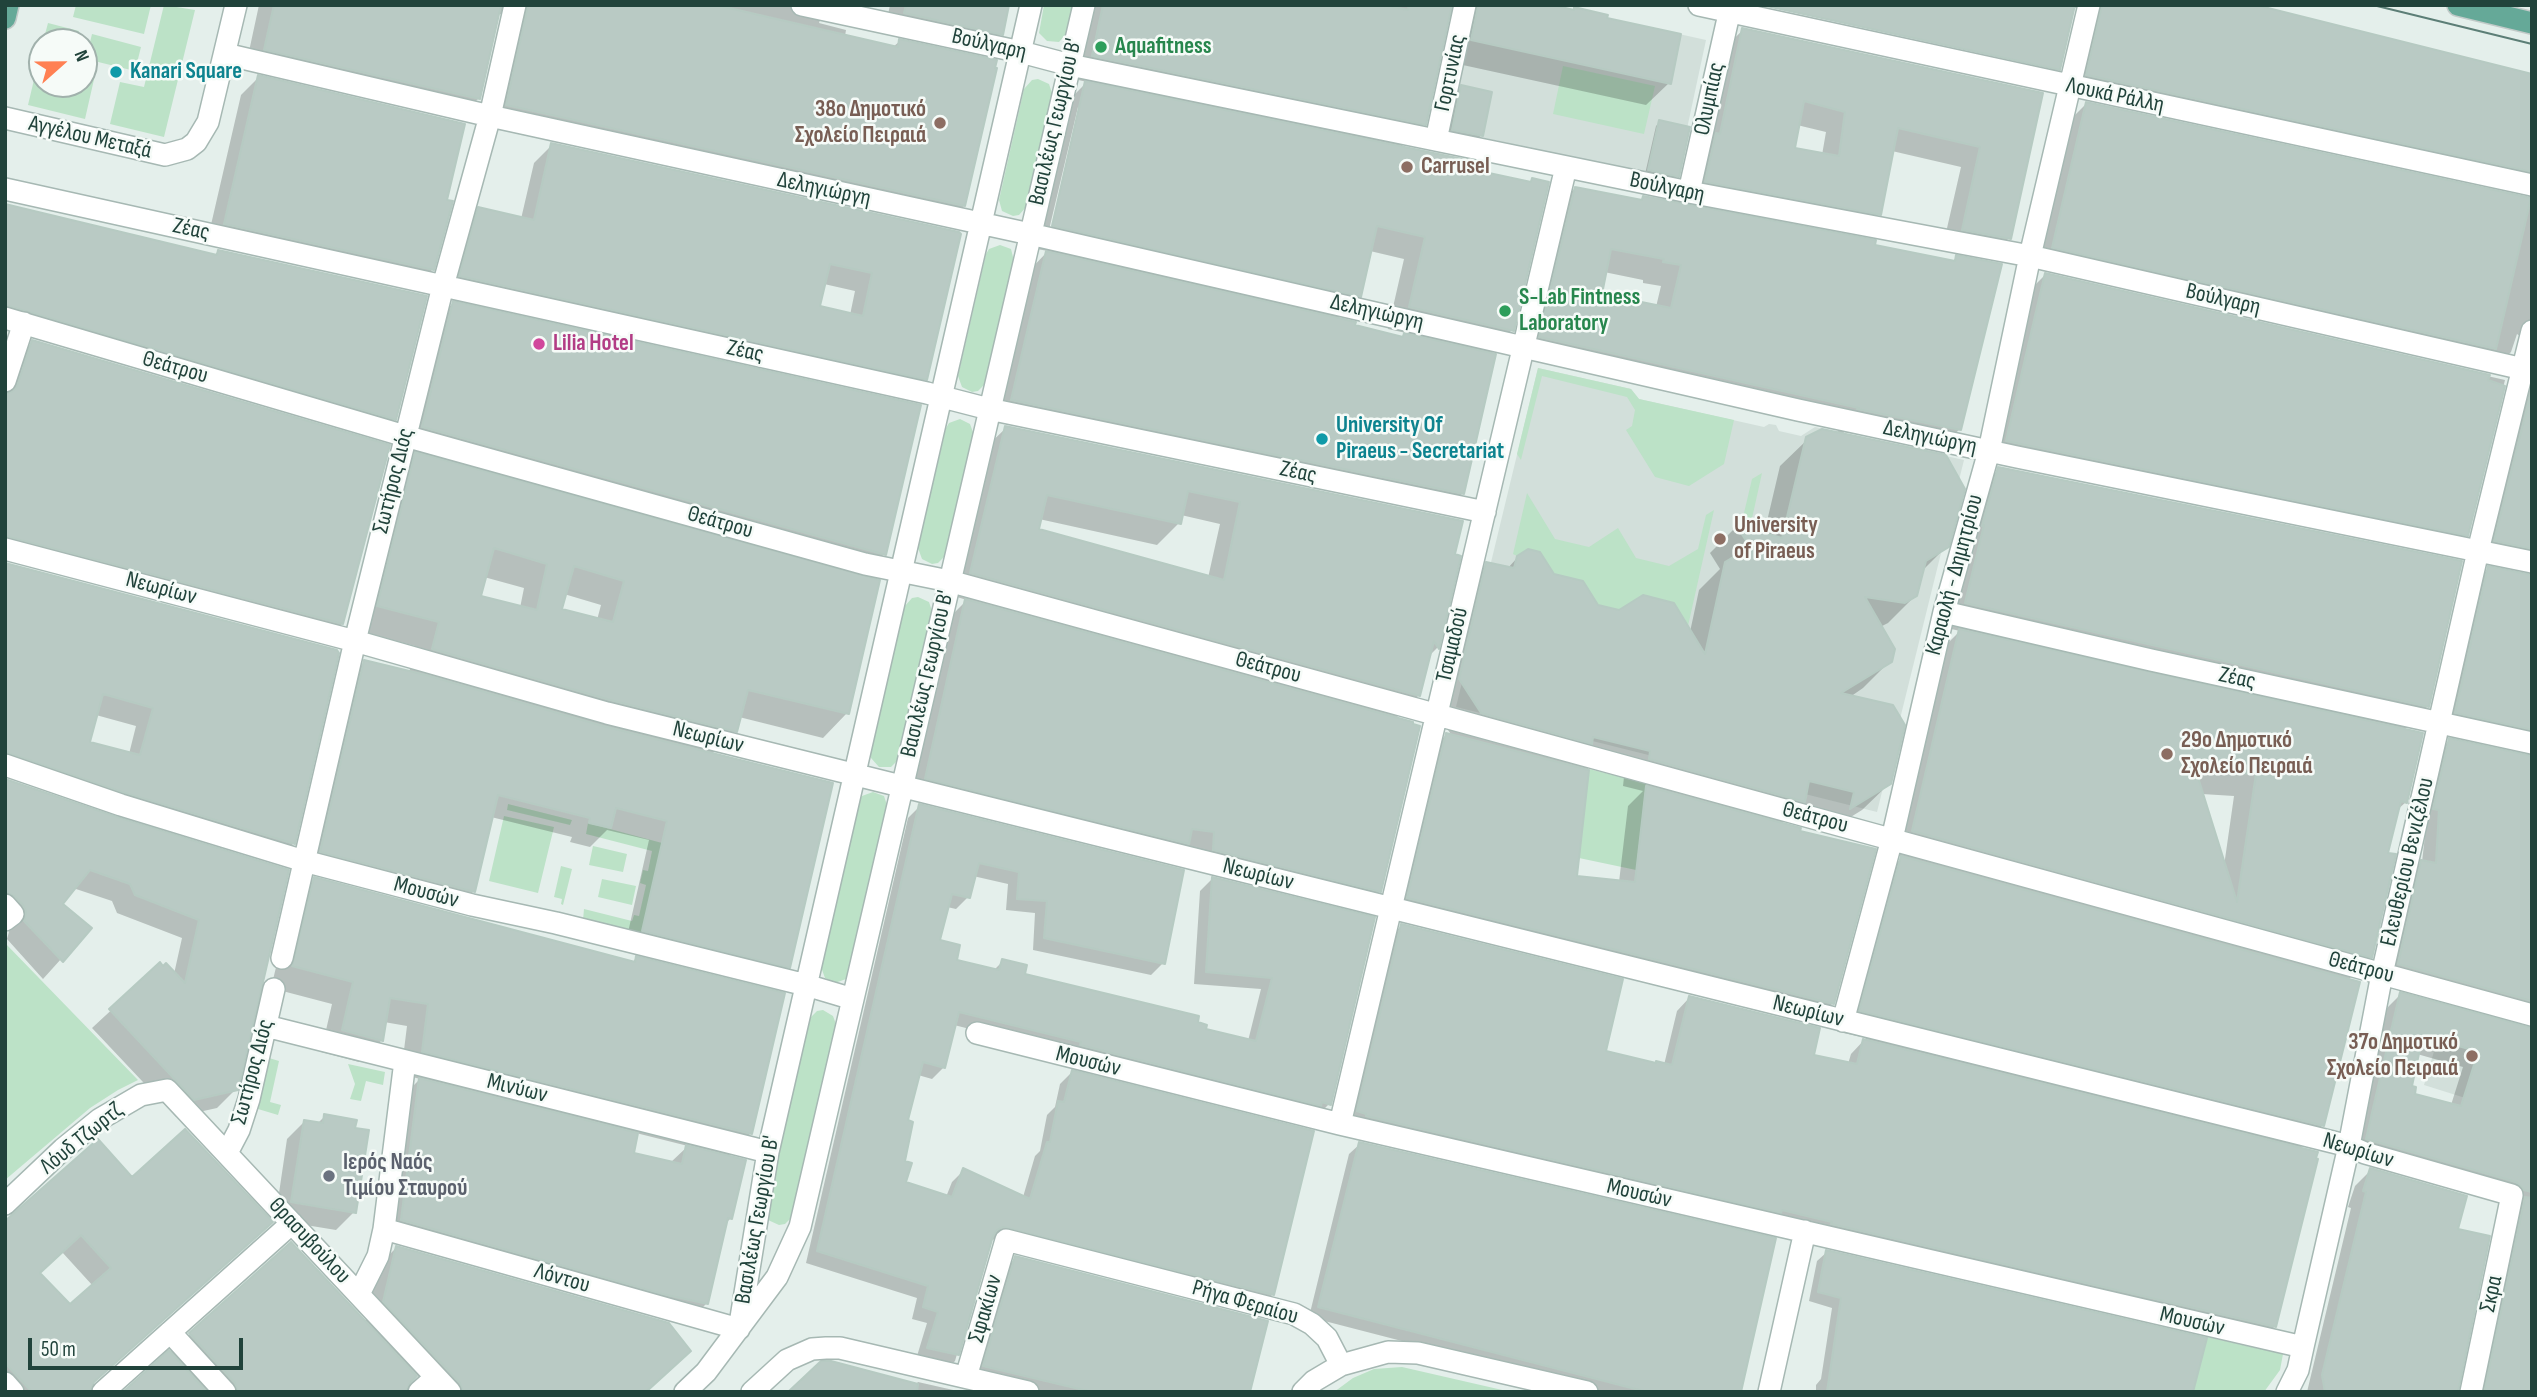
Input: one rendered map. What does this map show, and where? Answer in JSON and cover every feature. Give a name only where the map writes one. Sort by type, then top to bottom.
[{"type":"main road","points":[[5,18],[8,5]]},
{"type":"main road","points":[[2458,5],[2532,23]]},
{"type":"street","name":"Σωτήρος Διός","points":[[282,958],[405,436],[490,116],[515,5]]},
{"type":"street","name":"Βούλγαρη","points":[[802,5],[1021,51],[1070,65],[1566,167],[2030,256],[2527,370]]},
{"type":"street","name":"Βασιλέως Γεωργίου Β'","points":[[740,1329],[768,1152],[1031,5]]},
{"type":"street","name":"Βασιλέως Γεωργίου Β'","points":[[685,1392],[706,1372],[777,1277],[800,1227],[1084,5]]},
{"type":"street","name":"Γορτυνίας","points":[[1436,140],[1465,5]]},
{"type":"street","name":"Λουκά Ράλλη","points":[[1699,5],[1730,9],[2070,86],[2532,185]]},
{"type":"street","name":"Καραολή - Δημητρίου","points":[[1843,1021],[1892,839],[1944,612],[1989,451],[2030,256],[2089,5]]},
{"type":"street","name":"Αγγέλου Μεταξά","points":[[5,118],[95,131],[165,155],[187,149],[196,142],[208,122],[225,54],[232,6]]},
{"type":"street","name":"Ολυμπίας","points":[[1689,192],[1730,9]]},
{"type":"street","name":"Δεληγιώργη","points":[[225,54],[490,116],[981,223],[1989,451],[2532,562]]},
{"type":"street","name":"Τσαμαδού","points":[[1340,1124],[1566,167]]},
{"type":"street","name":"Ζέας","points":[[5,189],[942,396],[989,409],[1485,512]]},
{"type":"street","name":"Θεάτρου","points":[[15,321],[405,436],[865,564],[949,581],[2532,1015]]},
{"type":"street","points":[[5,381],[15,321]]},
{"type":"street","name":"Ελευθερίου Βενιζέλου","points":[[2287,1392],[2298,1370],[2349,1146],[2382,974],[2478,551],[2527,370],[2532,331]]},
{"type":"street","name":"Νεωρίων","points":[[5,549],[355,642],[607,713],[2349,1146],[2364,1153],[2512,1195]]},
{"type":"street","name":"Ζέας","points":[[1944,612],[2532,743]]},
{"type":"street","name":"Μουσών","points":[[5,765],[121,805],[304,861],[472,905],[806,985],[853,999]]},
{"type":"street","name":"Σωτήρος Διός","points":[[227,1153],[240,1127],[249,1099],[274,989]]},
{"type":"street","name":"Μινύων","points":[[266,1026],[768,1152]]},
{"type":"street","name":"Μουσών","points":[[977,1033],[1340,1124],[2303,1347]]},
{"type":"street","points":[[359,1294],[378,1256],[384,1229],[405,1061]]},
{"type":"street","name":"Θρασυβούλου","points":[[167,1090],[443,1385]]},
{"type":"street","name":"Λόυδ Τζωρτζ","points":[[5,1204],[64,1149],[108,1114],[141,1095],[167,1090]]},
{"type":"street","name":"Σκρα","points":[[2471,1392],[2512,1195]]},
{"type":"street","points":[[103,1392],[292,1223]]},
{"type":"street","name":"Λόντου","points":[[384,1229],[740,1329]]},
{"type":"street","points":[[1769,1392],[1805,1231]]},
{"type":"street","name":"Ρήγα Φεραίου","points":[[1006,1240],[1294,1314],[1312,1324],[1326,1338],[1341,1364]]},
{"type":"street","name":"Σφακίων","points":[[966,1377],[1006,1240]]},
{"type":"street","points":[[170,1332],[225,1392]]},
{"type":"street","points":[[752,1392],[787,1360],[812,1349],[840,1348],[909,1364],[938,1382],[966,1377],[1028,1392]]},
{"type":"street","points":[[1303,1392],[1314,1381],[1341,1364],[1388,1352],[1418,1353],[1587,1392]]},
{"type":"street","points":[[5,1383],[13,1392]]},
{"type":"street","points":[[419,1392],[443,1385]]},
{"type":"shaded area","points":[[1476,5],[1553,5],[1573,10],[1574,7],[1608,15],[1607,18],[1706,40],[1676,180],[1449,130]]},
{"type":"shaded area","name":"University of Piraeus","points":[[1538,368],[1631,389],[1639,399],[1764,427],[1769,424],[1776,425],[1779,431],[1801,436],[1815,427],[1964,460],[1877,812],[1456,707]]},
{"type":"shaded area","name":"37ο Δημοτικό Σχολείο Πειραιά","points":[[2449,1001],[2523,1022],[2497,1108],[2424,1085]]},
{"type":"green space","points":[[76,5],[151,5],[144,34],[73,17]]},
{"type":"green space","points":[[164,5],[195,10],[164,137],[110,124],[120,82],[144,87]]},
{"type":"green space","points":[[1044,5],[1074,5],[1067,33],[1059,42],[1047,41],[1039,33]]},
{"type":"green space","points":[[48,23],[67,28],[47,28]]},
{"type":"green space","points":[[98,36],[141,47],[135,71],[98,62]]},
{"type":"green space","points":[[1563,66],[1655,86],[1644,134],[1553,114]]},
{"type":"green space","points":[[1038,79],[1049,84],[1053,96],[1027,206],[1019,215],[1013,216],[1002,211],[999,200],[1024,89],[1032,80]]},
{"type":"green space","points":[[30,98],[90,98],[85,119],[28,105]]},
{"type":"green space","points":[[1000,245],[1011,249],[1014,261],[986,383],[978,391],[972,392],[962,387],[958,376],[986,254],[989,249]]},
{"type":"green space","points":[[1538,368],[1631,389],[1639,399],[1734,420],[1724,464],[1689,486],[1655,477],[1626,430],[1632,426],[1635,410],[1627,397],[1542,376],[1521,460],[1517,454]]},
{"type":"green space","points":[[960,419],[970,424],[974,435],[946,555],[938,563],[932,564],[922,559],[918,548],[946,428],[949,423]]},
{"type":"green space","points":[[1762,473],[1751,523],[1740,530],[1752,479]]},
{"type":"green space","points":[[1527,493],[1555,539],[1589,547],[1618,528],[1636,558],[1669,566],[1698,549],[1706,515],[1714,510],[1688,626],[1674,603],[1643,595],[1619,610],[1598,605],[1583,581],[1552,573],[1544,575],[1547,563],[1540,552],[1528,549],[1517,556],[1513,554]]},
{"type":"green space","points":[[918,597],[929,602],[933,614],[899,759],[891,767],[879,767],[871,758],[870,752],[904,607],[912,598]]},
{"type":"green space","points":[[1589,769],[1646,783],[1636,870],[1579,858]]},
{"type":"green space","points":[[873,792],[884,796],[888,808],[849,973],[846,979],[835,983],[825,978],[821,967],[859,801],[862,796]]},
{"type":"green space","points":[[508,804],[572,820],[570,825],[507,810]]},
{"type":"green space","points":[[504,816],[554,827],[538,893],[489,881]]},
{"type":"green space","points":[[588,823],[662,843],[641,936],[583,920],[584,909],[632,921],[634,915],[639,916],[646,885],[640,883],[643,870],[648,871],[652,851],[586,834]]},
{"type":"green space","points":[[593,846],[627,854],[623,872],[589,865]]},
{"type":"green space","points":[[561,866],[572,869],[563,905],[562,899],[554,897]]},
{"type":"green space","points":[[602,879],[636,886],[632,905],[598,897]]},
{"type":"green space","points":[[5,943],[138,1080],[90,1108],[5,1180]]},
{"type":"green space","points":[[823,1010],[833,1016],[837,1027],[793,1216],[785,1224],[779,1225],[768,1220],[765,1209],[808,1020],[817,1011]]},
{"type":"green space","points":[[269,1058],[279,1061],[270,1102],[281,1105],[278,1115],[258,1109]]},
{"type":"green space","points":[[348,1064],[385,1072],[383,1085],[366,1081],[361,1101],[350,1099],[355,1084]]},
{"type":"green space","points":[[2207,1337],[2283,1354],[2280,1370],[2264,1392],[2193,1392]]},
{"type":"green space","points":[[1402,1367],[1511,1392],[1334,1392],[1353,1378],[1374,1369]]},
{"type":"building","points":[[274,5],[501,5],[480,99],[264,50]]},
{"type":"building","points":[[528,5],[716,5],[898,47],[899,39],[997,60],[965,206],[506,105]]},
{"type":"building","points":[[906,5],[1009,5],[1003,35],[904,13]]},
{"type":"building","points":[[1103,5],[1384,5],[1408,10],[1409,5],[1452,5],[1426,125],[1092,56]]},
{"type":"building","points":[[1478,5],[1553,5],[1574,10],[1574,7],[1608,15],[1607,18],[1681,34],[1671,84],[1471,40]]},
{"type":"building","points":[[1762,5],[2075,5],[2060,70]]},
{"type":"building","points":[[2102,5],[2256,5],[2532,74],[2532,172],[2086,75]]},
{"type":"building","points":[[1742,28],[2043,93],[2011,239],[1962,230],[1980,147],[1898,128],[1881,215],[1705,182],[1716,133],[1720,134]],"holes":[[[1804,101],[1845,112],[1839,156],[1795,148]]]},
{"type":"building","points":[[258,75],[465,124],[447,200],[453,201],[434,270],[224,224]]},
{"type":"building","points":[[1085,81],[1477,162],[1475,170],[1531,182],[1532,178],[1549,182],[1514,331],[1409,307],[1425,237],[1377,226],[1361,297],[1052,226]]},
{"type":"building","points":[[1461,85],[1492,92],[1483,136],[1452,130]]},
{"type":"building","points":[[2086,102],[2531,198],[2496,349],[2052,248]]},
{"type":"building","points":[[1659,120],[1690,127],[1679,177],[1648,170]]},
{"type":"building","points":[[551,143],[961,234],[927,380],[459,276],[478,207],[534,220]],"holes":[[[830,264],[872,273],[863,316],[820,306]]]},
{"type":"building","points":[[1575,187],[1642,200],[1643,196],[1876,240],[1875,245],[1955,261],[1956,255],[2002,264],[1961,430],[1539,337]],"holes":[[[1611,249],[1664,259],[1663,262],[1681,265],[1671,308],[1602,294]]]},
{"type":"building","points":[[5,204],[217,255],[218,250],[427,296],[396,420],[5,305]]},
{"type":"building","points":[[1046,251],[1356,322],[1355,325],[1403,337],[1404,333],[1496,354],[1464,494],[1011,400]]},
{"type":"building","points":[[2045,273],[2490,375],[2488,380],[2505,386],[2468,536],[2006,441]]},
{"type":"building","points":[[453,301],[921,405],[886,555],[422,427]]},
{"type":"building","points":[[32,340],[390,445],[343,624],[5,536],[5,394],[17,386]]},
{"type":"building","points":[[2532,392],[2532,549],[2494,541]]},
{"type":"building","points":[[1005,426],[1463,521],[1455,554],[1461,556],[1439,649],[1434,641],[1420,696],[970,573]],"holes":[[[1188,491],[1240,502],[1224,580],[1039,529],[1047,495],[1181,524]]]},
{"type":"building","name":"University of Piraeus","points":[[1822,429],[1946,455],[1965,489],[1949,547],[1926,561],[1917,596],[1905,603],[1865,597],[1895,649],[1892,662],[1841,693],[1893,705],[1905,725],[1891,784],[1850,809],[1854,792],[1809,781],[1805,802],[1649,759],[1650,751],[1593,737],[1592,744],[1481,713],[1459,679],[1486,562],[1514,568],[1517,556],[1528,549],[1540,552],[1554,574],[1583,581],[1598,605],[1619,610],[1643,595],[1674,603],[1705,654],[1725,562],[1750,547],[1736,525],[1782,538],[1806,437]]},
{"type":"building","points":[[415,452],[880,580],[849,714],[748,690],[737,732],[610,700],[432,649],[439,622],[377,606]],"holes":[[[494,548],[547,564],[537,610],[481,596]],[[574,566],[624,581],[613,622],[562,609]]]},
{"type":"building","points":[[1998,467],[2462,561],[2429,707],[1965,603]]},
{"type":"building","points":[[5,563],[337,650],[339,653],[295,844],[125,793],[5,752]],"holes":[[[103,694],[153,708],[140,755],[90,742]]]},
{"type":"building","points":[[2488,566],[2532,575],[2532,730],[2455,713]]},
{"type":"building","points":[[965,599],[1420,726],[1381,892],[1213,850],[1214,832],[1192,829],[1189,844],[925,779]]},
{"type":"building","points":[[1959,629],[2423,733],[2407,803],[2401,801],[2388,853],[2396,854],[2372,958],[1912,831]],"holes":[[[2196,771],[2256,774],[2237,902]]]},
{"type":"building","points":[[364,660],[603,726],[833,783],[790,968],[642,931],[667,821],[616,808],[611,828],[589,823],[590,818],[498,795],[475,892],[320,852]]},
{"type":"building","points":[[1446,733],[1589,770],[1577,876],[1635,882],[1646,786],[1801,828],[1800,831],[1876,849],[1834,1004],[1407,898]]},
{"type":"building","points":[[2449,738],[2532,756],[2532,1001],[2398,964],[2421,860],[2436,863],[2439,810],[2433,809]]},
{"type":"building","points":[[5,779],[289,870],[238,1090],[194,1100],[109,1009],[160,962],[163,966],[166,963],[185,983],[199,920],[135,895],[130,884],[90,870],[63,904],[92,928],[63,962],[24,921],[26,912],[23,905],[5,892]]},
{"type":"building","points":[[919,804],[1184,870],[1165,964],[1044,938],[1047,901],[1017,899],[1019,872],[979,863],[970,898],[952,894],[940,940],[960,945],[957,960],[999,970],[1002,959],[1027,965],[1025,974],[1199,1016],[1198,1022],[1207,1025],[1206,1029],[1256,1041],[1272,978],[1206,972],[1212,877],[1375,917],[1331,1105],[1322,1102],[1321,1106],[959,1012],[945,1068],[923,1062],[908,1120],[913,1122],[905,1161],[912,1163],[906,1182],[952,1197],[963,1168],[1030,1199],[1047,1142],[1050,1142],[1058,1101],[1064,1102],[1072,1070],[1314,1131],[1274,1295],[1003,1227],[993,1236],[959,1355],[927,1348],[938,1312],[923,1307],[928,1286],[817,1251]]},
{"type":"building","points":[[1901,856],[2360,982],[2324,1126],[1859,1011]]},
{"type":"building","points":[[314,877],[635,962],[636,956],[785,993],[752,1134],[422,1052],[428,1004],[390,998],[383,1041],[342,1030],[353,982],[292,966]]},
{"type":"building","points":[[1401,924],[1623,979],[1606,1051],[1672,1065],[1689,996],[1820,1028],[1814,1055],[1857,1064],[1863,1039],[2318,1152],[2276,1327],[1831,1224],[1832,1222],[1782,1210],[1781,1213],[1366,1116],[1357,1111]]},
{"type":"building","points":[[2400,992],[2532,1028],[2532,1192],[2524,1190],[2516,1182],[2366,1139]],"holes":[[[2423,1035],[2478,1052],[2461,1106],[2415,1094],[2416,1087],[2412,1086]]]},
{"type":"building","points":[[419,1078],[638,1133],[634,1153],[682,1164],[686,1145],[746,1160],[732,1219],[728,1218],[708,1304],[662,1294],[401,1220]]},
{"type":"building","name":"Ιερός Ναός Τιμίου Σταυρού","points":[[324,1114],[357,1120],[355,1128],[369,1130],[356,1213],[291,1202],[304,1120],[323,1123]]},
{"type":"building","points":[[185,1129],[273,1222],[94,1382],[90,1392],[32,1392],[5,1363],[5,1221],[98,1139],[132,1177]],"holes":[[[81,1235],[111,1268],[70,1304],[40,1273]]]},
{"type":"building","points":[[1359,1142],[1776,1238],[1741,1392],[1647,1392],[1318,1307]]},
{"type":"building","points":[[2370,1168],[2467,1196],[2458,1229],[2490,1236],[2458,1392],[2325,1392],[2322,1375]]},
{"type":"building","points":[[2525,1197],[2532,1198],[2532,1392],[2484,1392]]},
{"type":"building","points":[[291,1242],[417,1376],[406,1392],[238,1392],[235,1383],[189,1333]]},
{"type":"building","points":[[396,1246],[669,1323],[691,1351],[646,1392],[463,1392],[460,1383],[383,1302]]},
{"type":"building","points":[[1826,1250],[2207,1338],[2193,1392],[1827,1392],[1841,1298],[1818,1292]]},
{"type":"building","points":[[1015,1256],[1268,1321],[1250,1392],[1092,1392],[983,1366]]},
{"type":"building","points":[[169,1350],[207,1392],[123,1392]]},
{"type":"building","points":[[821,1361],[831,1361],[918,1384],[917,1392],[788,1392]]},
{"type":"tram line","points":[[2373,5],[2532,44]]},
{"type":"place","name":"Aquafitness","points":[[1101,47]]},
{"type":"place","name":"Kanari Square","points":[[116,72]]},
{"type":"place","name":"38ο Δημοτικό Σχολείο Πειραιά","points":[[940,123]]},
{"type":"place","name":"Carrusel","points":[[1407,167]]},
{"type":"place","name":"S-Lab Fintness Laboratory","points":[[1505,311]]},
{"type":"place","name":"Lilia Hotel","points":[[539,344]]},
{"type":"place","name":"University Of Piraeus - Secretariat","points":[[1322,439]]},
{"type":"place","name":"University of Piraeus","points":[[1720,539]]},
{"type":"place","name":"29ο Δημοτικό Σχολείο Πειραιά","points":[[2167,754]]},
{"type":"place","name":"37ο Δημοτικό Σχολείο Πειραιά","points":[[2472,1056]]},
{"type":"place","name":"Ιερός Ναός Τιμίου Σταυρού","points":[[329,1176]]}]
